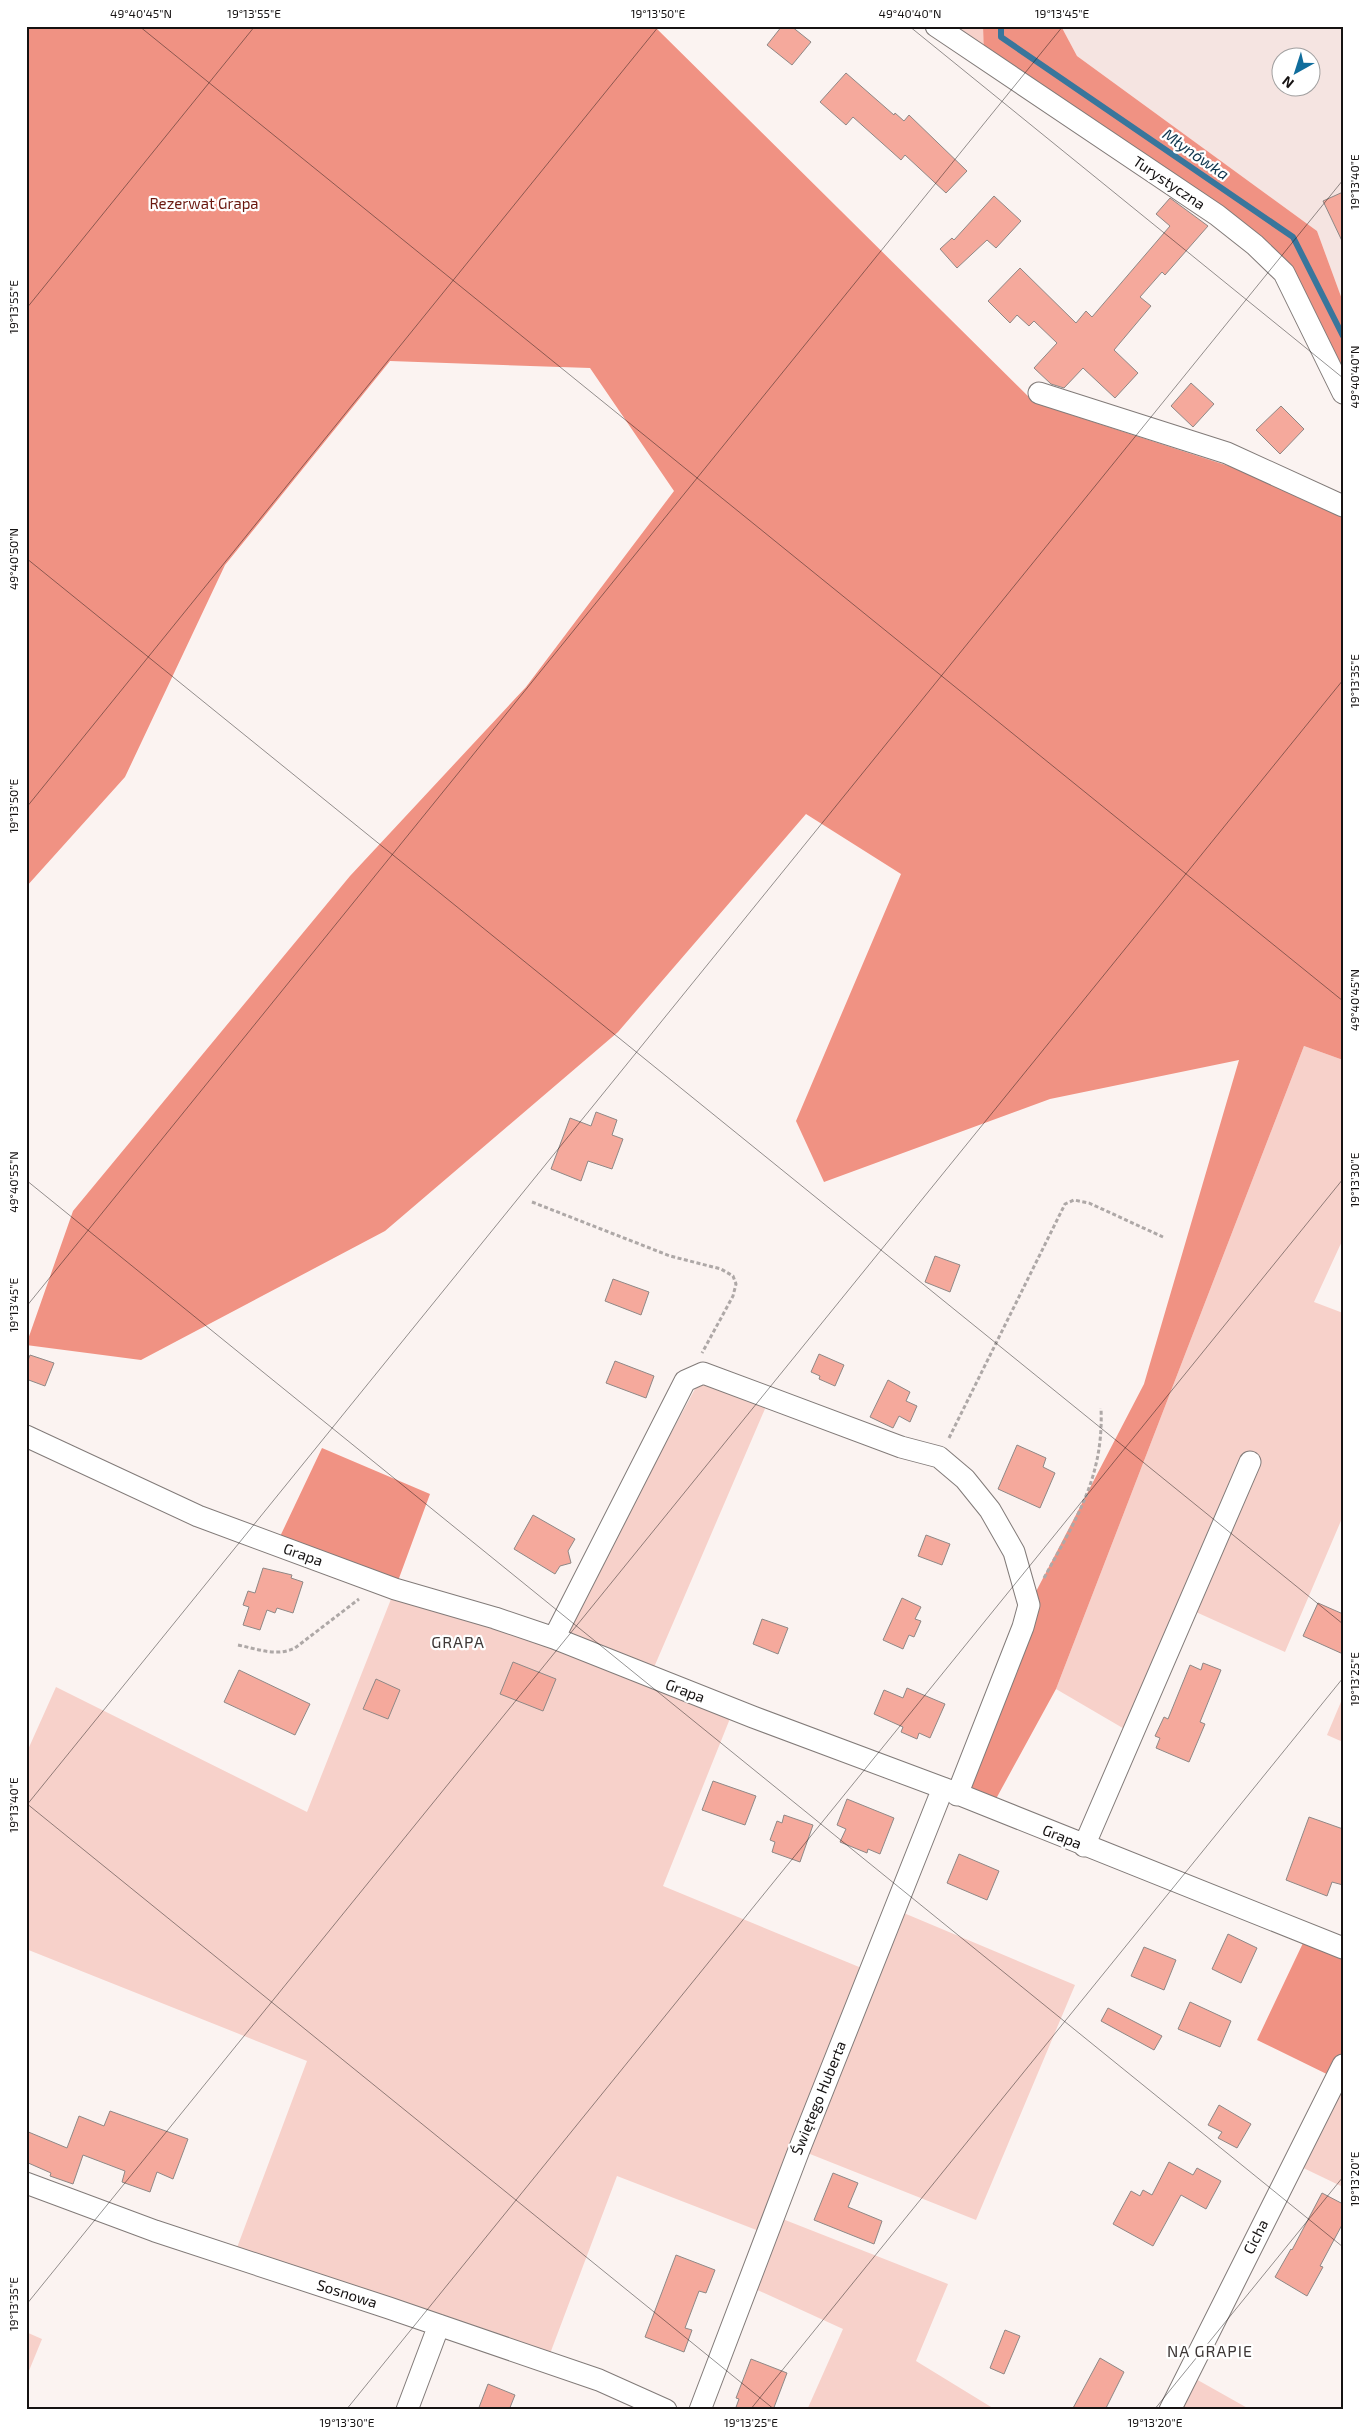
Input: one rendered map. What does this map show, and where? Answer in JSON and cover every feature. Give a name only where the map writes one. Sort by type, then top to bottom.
[{"type":"street","name":"Turystyczna","points":[[936,26],[1217,215],[1255,245],[1284,273],[1343,393]]},
{"type":"street","points":[[1039,393],[1227,453],[1343,506]]},
{"type":"street","points":[[554,1638],[686,1381],[704,1373],[901,1447],[939,1457],[965,1479],[990,1510],[1014,1552],[1029,1605]]},
{"type":"street","name":"Grapa","points":[[26,1436],[198,1516],[380,1583],[554,1638],[710,1701],[950,1791],[1343,1948]]},
{"type":"street","points":[[1084,1846],[1250,1462]]},
{"type":"street","name":"Świętego Huberta","points":[[700,2410],[799,2150],[950,1791],[1023,1627],[1029,1605]]},
{"type":"street","name":"Cicha","points":[[1170,2410],[1343,2065]]},
{"type":"street","name":"Sosnowa","points":[[26,2183],[155,2231],[599,2380],[666,2410]]},
{"type":"street","points":[[407,2410],[439,2325]]},
{"type":"path","points":[[939,1457],[1065,1204],[1074,1200],[1089,1203],[1163,1236]]},
{"type":"path","points":[[532,1202],[670,1256],[721,1269],[733,1276],[736,1284],[733,1296],[698,1359],[695,1377]]},
{"type":"path","points":[[1029,1605],[1076,1518],[1096,1472],[1102,1436],[1101,1408]]},
{"type":"path","points":[[238,1645],[276,1653],[295,1648],[380,1583]]},
{"type":"shaded area","points":[[936,26],[983,26],[984,59]]},
{"type":"shaded area","points":[[1061,26],[1343,26],[1343,302],[1317,231],[1077,56]]},
{"type":"shaded area","points":[[1304,1046],[1343,1060],[1343,1239],[1314,1302],[1343,1313],[1343,1516],[1285,1652],[1187,1608],[1133,1734],[1056,1689]]},
{"type":"shaded area","points":[[705,1383],[767,1404],[652,1672],[561,1636],[695,1389]]},
{"type":"shaded area","points":[[395,1589],[731,1716],[663,1886],[864,1969],[759,2231],[617,2176],[548,2359],[235,2253],[307,2061],[26,1949],[26,1754],[56,1687],[307,1812]]},
{"type":"shaded area","points":[[1343,1697],[1343,1742],[1327,1735]]},
{"type":"shaded area","points":[[899,1911],[1075,1985],[976,2220],[805,2152]]},
{"type":"shaded area","points":[[1343,2086],[1343,2187],[1293,2163]]},
{"type":"shaded area","points":[[780,2218],[948,2284],[916,2361],[996,2410],[807,2410],[843,2329],[753,2288]]},
{"type":"shaded area","points":[[26,2332],[42,2339],[26,2378]]},
{"type":"shaded area","points":[[1187,2374],[1251,2410],[1170,2410]]},
{"type":"green space","name":"Rezerwat Grapa","points":[[26,26],[654,26],[1035,403],[1241,470],[1343,507],[1343,1060],[1304,1046],[1056,1689],[991,1808],[957,1795],[1029,1605],[1144,1384],[1239,1060],[1050,1099],[824,1182],[796,1121],[901,874],[806,814],[618,1032],[385,1231],[141,1360],[26,1345],[73,1211],[350,876],[526,687],[674,491],[590,368],[390,361],[225,565],[125,777],[26,887]]},
{"type":"green space","points":[[983,26],[1061,26],[1077,56],[1317,231],[1343,302],[1343,393],[1284,273],[984,59]]},
{"type":"green space","points":[[322,1448],[430,1494],[395,1589],[276,1545]]},
{"type":"green space","points":[[1303,1943],[1343,1959],[1343,2082],[1257,2040]]},
{"type":"building","points":[[782,26],[791,26],[811,42],[792,65],[767,45]]},
{"type":"building","points":[[846,73],[894,115],[895,113],[904,121],[909,115],[967,171],[946,193],[905,155],[901,160],[853,117],[846,125],[820,102]]},
{"type":"building","points":[[1343,192],[1343,243],[1323,201]]},
{"type":"building","points":[[994,196],[1021,221],[996,248],[987,240],[957,268],[940,249],[952,238],[954,240]]},
{"type":"building","points":[[1170,198],[1208,226],[1165,275],[1162,272],[1140,297],[1151,306],[1114,350],[1138,373],[1115,398],[1083,368],[1064,388],[1051,384],[1034,368],[1057,343],[1034,321],[1029,326],[1017,315],[1010,323],[988,301],[1020,268],[1076,323],[1086,311],[1092,317],[1170,226],[1156,214]]},
{"type":"building","points":[[1191,383],[1214,404],[1193,427],[1171,406]]},
{"type":"building","points":[[1281,406],[1304,429],[1280,454],[1256,430]]},
{"type":"building","points":[[596,1112],[617,1120],[612,1135],[623,1139],[612,1169],[588,1161],[581,1181],[551,1169],[570,1118],[591,1126]]},
{"type":"building","points":[[935,1256],[960,1265],[950,1292],[925,1282]]},
{"type":"building","points":[[613,1279],[649,1292],[641,1315],[605,1301]]},
{"type":"building","points":[[819,1354],[844,1365],[835,1386],[819,1379],[820,1376],[811,1372]]},
{"type":"building","points":[[30,1355],[54,1363],[45,1386],[26,1379],[26,1366]]},
{"type":"building","points":[[615,1361],[654,1376],[646,1398],[606,1383]]},
{"type":"building","points":[[888,1380],[910,1392],[906,1401],[917,1406],[910,1422],[899,1416],[893,1428],[870,1417]]},
{"type":"building","points":[[1017,1445],[1046,1458],[1043,1467],[1055,1473],[1040,1508],[998,1489]]},
{"type":"building","points":[[533,1515],[575,1539],[568,1551],[571,1563],[560,1566],[555,1574],[514,1549]]},
{"type":"building","points":[[926,1535],[950,1544],[942,1565],[918,1556]]},
{"type":"building","points":[[263,1568],[292,1575],[291,1578],[303,1582],[293,1613],[277,1608],[275,1613],[267,1610],[260,1630],[243,1625],[249,1607],[243,1605],[248,1591],[255,1593]]},
{"type":"building","points":[[902,1598],[921,1607],[915,1619],[921,1621],[914,1637],[909,1635],[903,1649],[883,1640]]},
{"type":"building","points":[[1318,1603],[1343,1614],[1343,1654],[1303,1636]]},
{"type":"building","points":[[762,1619],[788,1628],[778,1654],[753,1644]]},
{"type":"building","points":[[513,1662],[556,1679],[543,1711],[500,1694]]},
{"type":"building","points":[[1203,1663],[1221,1670],[1200,1722],[1205,1724],[1189,1762],[1156,1748],[1160,1738],[1155,1736],[1164,1717],[1168,1719],[1190,1665],[1201,1670]]},
{"type":"building","points":[[239,1670],[310,1704],[295,1735],[224,1702]]},
{"type":"building","points":[[376,1679],[400,1690],[388,1719],[363,1709]]},
{"type":"building","points":[[907,1688],[945,1704],[930,1738],[919,1733],[917,1739],[901,1732],[903,1727],[874,1714],[884,1690],[903,1698]]},
{"type":"building","points":[[713,1781],[756,1796],[745,1825],[702,1810]]},
{"type":"building","points":[[847,1799],[894,1818],[880,1854],[868,1849],[867,1853],[840,1842],[846,1829],[837,1825]]},
{"type":"building","points":[[784,1815],[813,1825],[800,1862],[772,1852],[775,1842],[770,1840],[777,1821],[782,1823]]},
{"type":"building","points":[[1309,1817],[1343,1829],[1343,1885],[1332,1882],[1327,1896],[1286,1880]]},
{"type":"building","points":[[959,1854],[999,1871],[987,1900],[947,1883]]},
{"type":"building","points":[[1228,1934],[1257,1948],[1241,1983],[1212,1969]]},
{"type":"building","points":[[1144,1947],[1176,1960],[1164,1990],[1131,1976]]},
{"type":"building","points":[[1190,2002],[1231,2021],[1220,2047],[1178,2029]]},
{"type":"building","points":[[1108,2008],[1162,2036],[1154,2050],[1101,2021]]},
{"type":"building","points":[[1219,2105],[1251,2124],[1237,2148],[1218,2138],[1222,2132],[1208,2125]]},
{"type":"building","points":[[110,2111],[188,2139],[173,2179],[157,2172],[150,2192],[122,2182],[125,2171],[83,2155],[73,2184],[50,2176],[51,2173],[26,2162],[26,2131],[67,2148],[79,2116],[104,2126]]},
{"type":"building","points":[[1169,2162],[1193,2175],[1197,2168],[1221,2181],[1206,2209],[1181,2195],[1153,2246],[1113,2224],[1131,2191],[1140,2196],[1143,2190],[1152,2195]]},
{"type":"building","points":[[833,2173],[858,2183],[848,2207],[882,2221],[874,2244],[814,2220]]},
{"type":"building","points":[[1322,2193],[1343,2204],[1343,2223],[1320,2266],[1323,2267],[1307,2296],[1275,2277],[1292,2250]]},
{"type":"building","points":[[676,2255],[715,2270],[706,2293],[699,2291],[685,2328],[692,2330],[684,2352],[645,2337]]},
{"type":"building","points":[[1005,2330],[1020,2336],[1004,2374],[990,2368]]},
{"type":"building","points":[[1100,2358],[1124,2372],[1105,2410],[1072,2410]]},
{"type":"building","points":[[751,2359],[787,2373],[773,2410],[735,2410],[739,2399],[736,2398]]},
{"type":"building","points":[[488,2384],[515,2395],[509,2410],[478,2410]]},
{"type":"waterway","name":"Młynówka","points":[[1001,26],[1001,37],[1293,237],[1343,336]]},
{"type":"district","name":"GRAPA","points":[[458,1642]]},
{"type":"district","name":"NA GRAPIE","points":[[1210,2351]]}]
